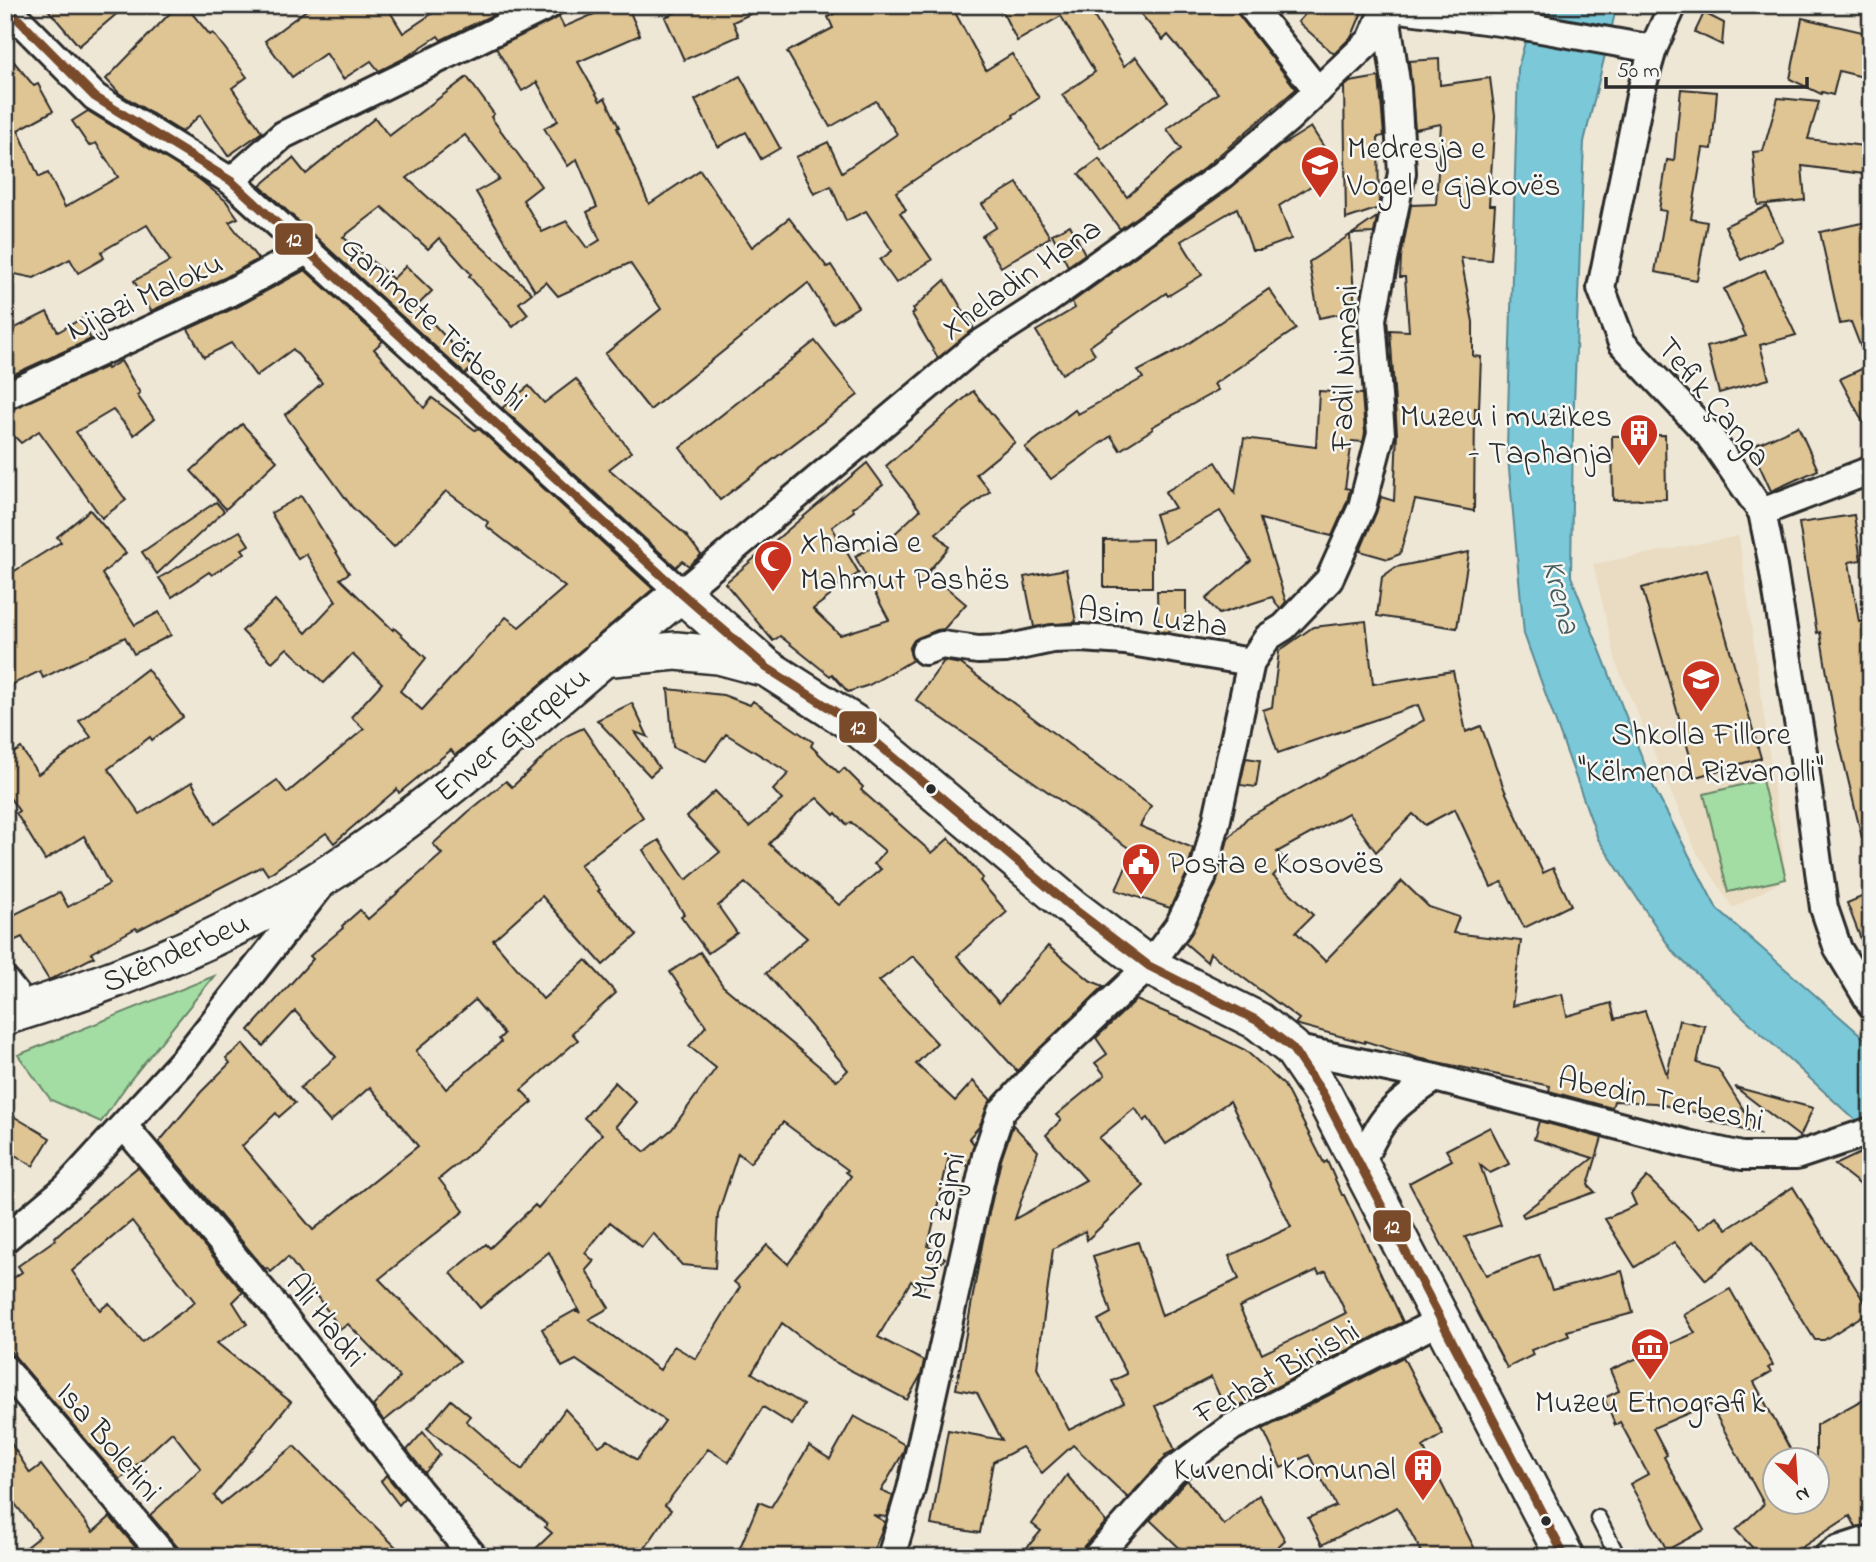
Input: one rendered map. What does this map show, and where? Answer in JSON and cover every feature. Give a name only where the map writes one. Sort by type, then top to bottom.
[{"type":"main road","name":"Enver Gjerqeku","points":[[334,870],[465,775],[681,593]]},
{"type":"main road","points":[[681,593],[767,668],[853,723],[1070,906],[1149,966],[1258,1021],[1292,1048],[1324,1094],[1566,1557]]},
{"type":"main road","points":[[602,658],[676,651],[718,655],[767,668]]},
{"type":"main road","name":"Skënderbeu","points":[[16,1013],[106,983],[184,951],[259,914],[334,870]]},
{"type":"street","points":[[231,181],[283,135],[549,5]]},
{"type":"street","points":[[1250,5],[1318,91]]},
{"type":"street","name":"Tefik Çanga","points":[[1673,5],[1653,49],[1641,91],[1601,288],[1622,344],[1707,434],[1762,512],[1803,752],[1824,908],[1838,949],[1871,1004]]},
{"type":"street","name":"Ganimete Tërbeshi","points":[[5,6],[95,97],[231,181],[681,593]]},
{"type":"street","points":[[1386,6],[1507,23],[1653,49]]},
{"type":"street","name":"Xheladin Hana","points":[[681,593],[975,347],[1045,302],[1223,174],[1318,91],[1371,40],[1386,6]]},
{"type":"street","name":"Fadil Nimani","points":[[1149,966],[1179,925],[1202,878],[1251,662],[1268,637],[1284,627],[1329,580],[1362,507],[1381,434],[1372,319],[1402,173],[1397,89],[1386,6]]},
{"type":"street","name":"Nijazi Maloku","points":[[5,396],[231,292],[308,250]]},
{"type":"street","points":[[1762,512],[1871,470]]},
{"type":"street","name":"Asim Luzha","points":[[925,651],[942,645],[978,650],[1005,649],[1052,639],[1081,638],[1125,641],[1251,662]]},
{"type":"street","points":[[5,1239],[66,1188],[124,1126],[201,1038],[334,870]]},
{"type":"street","name":"Musa Zajmi","points":[[891,1557],[911,1489],[986,1156],[1000,1112],[1050,1059],[1149,966]]},
{"type":"street","points":[[5,981],[16,1013]]},
{"type":"street","name":"Abedin Terbeshi","points":[[1292,1048],[1435,1078],[1742,1156],[1796,1156],[1865,1133]]},
{"type":"street","points":[[1360,1165],[1377,1128],[1387,1114],[1435,1078]]},
{"type":"street","name":"Ali Hadri","points":[[124,1126],[271,1301],[474,1557]]},
{"type":"street","name":"Ferhat Binishi","points":[[1096,1557],[1173,1471],[1232,1427],[1441,1320]]},
{"type":"street","name":"Isa Boletini","points":[[5,1369],[155,1553]]},
{"type":"street","points":[[1827,1557],[1837,1550],[1871,1539]]},
{"type":"lane","points":[[1598,1518],[1618,1557]]},
{"type":"shaded area","name":"Shkolla Fillore \"Këlmend Rizvanolli\"","points":[[1739,536],[1786,879],[1733,908],[1696,851],[1617,666],[1593,564]]},
{"type":"green space","points":[[1762,780],[1786,879],[1728,892],[1704,794]]},
{"type":"green space","points":[[214,976],[131,1079],[101,1122],[51,1100],[18,1055]]},
{"type":"water","name":"Krena","points":[[1535,5],[1617,5],[1584,142],[1573,429],[1571,576],[1654,788],[1717,909],[1871,1044],[1871,1135],[1673,952],[1598,839],[1524,634],[1507,447],[1518,68]]},
{"type":"building","points":[[44,5],[127,5],[79,46]]},
{"type":"building","points":[[178,5],[185,5],[210,35],[213,33],[247,77],[232,88],[262,132],[228,156],[200,115],[182,132],[119,93],[106,79]]},
{"type":"building","points":[[313,5],[386,5],[403,33],[445,5],[513,5],[441,40],[438,36],[379,71],[371,61],[343,79],[326,53],[292,77],[265,41]]},
{"type":"building","points":[[615,5],[627,5],[640,35],[578,62],[600,101],[605,98],[649,204],[700,170],[752,247],[789,218],[827,267],[831,265],[858,307],[833,323],[808,283],[650,410],[605,354],[661,309],[630,263],[558,296],[546,282],[535,291],[476,192],[499,179],[465,135],[407,178],[532,293],[519,303],[528,314],[513,327],[439,238],[428,249],[382,207],[343,237],[393,279],[406,266],[432,291],[417,306],[473,367],[465,374],[260,186],[293,158],[306,174],[375,118],[389,136],[467,77],[494,114],[491,117],[541,186],[523,200],[542,232],[567,221],[587,248],[600,240],[587,212],[597,207],[577,159],[568,166],[544,128],[558,121],[537,82],[522,91],[496,48],[559,17],[564,27]]},
{"type":"building","points":[[693,5],[769,5],[733,22],[739,36],[684,60],[665,17]]},
{"type":"building","points":[[850,5],[951,5],[986,70],[1012,54],[1039,98],[1013,115],[1014,117],[896,192],[906,210],[900,213],[932,260],[896,283],[880,260],[892,251],[866,211],[846,221],[831,186],[814,194],[796,157],[828,142],[842,172],[897,134],[876,101],[830,127],[787,52],[833,28],[828,17]]},
{"type":"building","points":[[999,5],[1087,5],[1124,66],[1136,57],[1168,101],[1102,149],[1062,95],[1095,72],[1061,16],[1017,41]]},
{"type":"building","points":[[1133,5],[1186,5],[1193,14],[1205,5],[1231,5],[1296,89],[1203,169],[1120,229],[1079,174],[1099,159],[1127,197],[1181,149],[1167,129],[1218,93],[1168,35],[1163,40]]},
{"type":"building","points":[[1313,5],[1365,5],[1352,36],[1334,54],[1298,22]]},
{"type":"building","points":[[1704,13],[1724,23],[1722,45],[1695,32]]},
{"type":"building","points":[[1802,18],[1871,34],[1871,79],[1839,71],[1833,95],[1821,94],[1790,79]]},
{"type":"building","points":[[5,51],[34,86],[38,84],[53,111],[18,130],[39,177],[48,173],[65,207],[118,177],[96,143],[89,146],[72,121],[88,111],[199,179],[226,201],[238,218],[229,222],[258,259],[224,278],[151,311],[134,281],[170,261],[147,225],[101,252],[104,258],[78,273],[70,259],[34,278],[5,272]]},
{"type":"building","points":[[1439,59],[1440,85],[1490,78],[1495,116],[1489,205],[1495,205],[1491,260],[1461,258],[1473,322],[1473,356],[1481,357],[1479,409],[1475,408],[1474,511],[1415,500],[1400,554],[1388,559],[1360,551],[1381,497],[1394,501],[1397,433],[1390,330],[1409,331],[1405,277],[1400,277],[1401,257],[1411,205],[1436,204],[1441,124],[1415,129],[1409,61]]},
{"type":"building","points":[[740,76],[780,148],[761,159],[746,132],[718,147],[695,100]]},
{"type":"building","points":[[1379,77],[1384,136],[1378,137],[1379,208],[1346,219],[1344,87],[1350,82]]},
{"type":"building","points":[[1681,89],[1717,92],[1712,149],[1703,148],[1691,219],[1707,222],[1697,280],[1655,272],[1666,211],[1659,210],[1667,160],[1674,161]]},
{"type":"building","points":[[1778,98],[1819,102],[1808,139],[1871,147],[1871,175],[1802,166],[1805,200],[1758,205],[1753,152],[1763,151]]},
{"type":"building","points":[[1311,127],[1338,169],[1279,206],[1291,239],[1261,250],[1252,250],[1237,208],[1181,241],[1202,275],[1168,296],[1166,293],[1090,346],[1095,354],[1062,374],[1036,331],[1075,308],[1072,302],[1232,187],[1279,147]]},
{"type":"building","points":[[1017,183],[1050,237],[1001,267],[982,236],[996,227],[982,204]]},
{"type":"building","points":[[1767,206],[1783,240],[1741,260],[1725,226]]},
{"type":"building","points":[[1377,217],[1374,233],[1352,234]]},
{"type":"building","points":[[1871,221],[1871,437],[1840,379],[1868,366],[1851,322],[1840,324],[1820,232]]},
{"type":"building","points":[[1070,225],[1085,254],[1068,266],[1052,234]]},
{"type":"building","points":[[1350,235],[1355,311],[1319,318],[1309,262]]},
{"type":"building","points":[[305,270],[383,341],[374,349],[424,408],[432,398],[475,430],[478,428],[653,589],[482,734],[455,755],[451,750],[399,793],[397,789],[334,843],[326,833],[268,875],[262,866],[138,930],[136,928],[91,953],[94,957],[49,980],[22,937],[5,945],[5,919],[60,892],[68,907],[109,884],[84,836],[45,860],[5,791],[5,759],[21,748],[38,774],[91,737],[79,721],[147,669],[183,717],[152,740],[150,737],[108,769],[140,814],[192,782],[215,824],[277,780],[287,793],[364,729],[351,717],[382,683],[352,654],[324,683],[287,648],[272,662],[242,631],[275,600],[306,633],[336,601],[306,554],[298,559],[271,513],[301,496],[349,573],[340,579],[426,658],[400,691],[422,710],[506,617],[519,627],[565,587],[486,526],[488,522],[446,491],[394,547],[352,507],[285,415],[322,383],[293,349],[256,376],[231,343],[204,357],[188,329],[239,306]]},
{"type":"building","points":[[1765,270],[1796,335],[1760,345],[1769,379],[1719,393],[1707,347],[1746,336],[1724,289]]},
{"type":"building","points":[[945,280],[974,329],[938,358],[912,314],[915,312],[913,309]]},
{"type":"building","points":[[1269,289],[1296,329],[1214,384],[1218,390],[1152,427],[1153,429],[1120,450],[1111,436],[1051,479],[1025,448],[1075,410],[1078,414],[1143,378],[1138,371],[1182,348]]},
{"type":"building","points":[[47,312],[58,332],[81,319],[91,339],[12,375],[5,362],[5,333]]},
{"type":"building","points":[[815,341],[858,395],[720,500],[680,448]]},
{"type":"building","points":[[121,361],[140,393],[137,395],[154,419],[134,435],[113,410],[76,432],[126,500],[102,518],[39,431],[21,443],[5,427],[5,411]]},
{"type":"building","points":[[576,379],[631,452],[609,469],[686,535],[701,555],[689,566],[682,561],[676,567],[502,408],[529,386],[544,403]]},
{"type":"building","points":[[973,391],[1015,442],[976,474],[990,491],[936,533],[949,547],[928,572],[966,604],[944,629],[914,640],[909,649],[913,660],[869,685],[848,692],[832,674],[830,676],[780,636],[773,641],[725,583],[867,463],[883,485],[832,527],[859,573],[830,591],[830,596],[813,609],[840,635],[889,620],[855,556],[888,540],[920,510],[886,466]]},
{"type":"building","points":[[1319,391],[1362,394],[1365,433],[1363,442],[1352,441],[1345,488],[1350,489],[1332,536],[1260,519],[1286,602],[1280,609],[1272,597],[1219,614],[1206,599],[1251,561],[1220,511],[1164,543],[1155,514],[1175,508],[1165,492],[1216,462],[1235,493],[1244,438],[1316,447]]},
{"type":"building","points":[[242,424],[277,461],[226,509],[191,471]]},
{"type":"building","points":[[1798,426],[1818,470],[1771,491],[1751,447]]},
{"type":"building","name":"Muzeu i muzikes - Taphanja","points":[[1665,435],[1666,499],[1613,500],[1612,436]]},
{"type":"building","points":[[216,502],[224,511],[157,574],[142,552]]},
{"type":"building","points":[[90,510],[126,553],[102,574],[135,625],[159,612],[171,635],[134,654],[125,637],[43,678],[40,671],[5,688],[5,577],[61,542],[57,537]]},
{"type":"building","points":[[1854,515],[1861,560],[1849,562],[1859,622],[1871,620],[1871,837],[1862,838],[1837,733],[1820,632],[1817,633],[1799,523]]},
{"type":"building","points":[[240,531],[249,545],[242,549],[245,553],[212,575],[209,572],[172,597],[159,578]]},
{"type":"building","points":[[1152,539],[1152,587],[1104,587],[1104,540]]},
{"type":"building","points":[[1469,552],[1457,628],[1377,616],[1382,577],[1396,567]]},
{"type":"building","points":[[1066,569],[1076,622],[1034,627],[1024,577]]},
{"type":"building","name":"Shkolla Fillore \"Këlmend Rizvanolli\"","points":[[1707,570],[1761,758],[1696,777],[1642,588]]},
{"type":"building","points":[[1157,591],[1186,591],[1186,625],[1166,632],[1158,631]]},
{"type":"building","points":[[1366,621],[1373,684],[1453,671],[1466,732],[1481,726],[1505,791],[1543,873],[1553,868],[1571,905],[1524,928],[1502,882],[1491,887],[1455,809],[1425,825],[1413,814],[1376,852],[1348,813],[1277,852],[1287,861],[1273,876],[1313,915],[1296,932],[1325,961],[1402,881],[1429,907],[1459,917],[1453,933],[1521,941],[1512,1006],[1562,994],[1567,1016],[1611,1003],[1615,1019],[1645,1011],[1667,1075],[1679,1020],[1705,1026],[1697,1063],[1718,1069],[1759,1134],[1707,1120],[1708,1115],[1655,1103],[1614,1101],[1612,1108],[1549,1091],[1550,1086],[1418,1058],[1365,1041],[1295,1024],[1299,1019],[1210,953],[1207,962],[1185,943],[1216,885],[1228,839],[1247,818],[1424,720],[1418,705],[1278,753],[1263,710],[1272,707],[1279,651],[1313,627]]},
{"type":"building","points":[[944,661],[961,664],[1151,806],[1140,826],[1193,848],[1187,873],[1170,908],[1116,890],[1133,851],[916,700]]},
{"type":"building","points":[[668,689],[723,695],[750,705],[753,701],[813,742],[811,746],[839,773],[844,768],[863,787],[861,790],[932,853],[949,838],[983,878],[980,881],[1007,912],[957,956],[999,1003],[1048,946],[1091,981],[1104,986],[1017,1071],[913,956],[879,981],[937,1043],[916,1064],[955,1101],[973,1081],[991,1100],[979,1127],[969,1138],[974,1144],[968,1166],[949,1156],[928,1246],[945,1258],[922,1289],[911,1281],[878,1337],[924,1361],[921,1375],[907,1400],[829,1359],[782,1323],[752,1373],[804,1405],[792,1425],[763,1407],[729,1462],[708,1449],[665,1505],[671,1510],[639,1557],[527,1557],[552,1533],[545,1527],[547,1524],[427,1428],[451,1400],[470,1416],[466,1421],[522,1470],[565,1409],[599,1446],[608,1440],[637,1460],[665,1421],[576,1360],[562,1367],[542,1329],[576,1310],[580,1313],[549,1252],[480,1308],[451,1273],[486,1244],[490,1248],[535,1205],[538,1208],[602,1134],[584,1118],[615,1082],[636,1102],[616,1126],[645,1152],[672,1129],[716,1068],[689,1046],[706,1026],[670,972],[700,952],[723,986],[837,1081],[848,1070],[766,973],[807,938],[745,883],[718,906],[737,933],[708,953],[681,916],[684,914],[643,850],[659,840],[686,880],[720,852],[687,817],[715,791],[749,827],[782,800],[773,790],[789,773],[726,734],[706,761],[673,747]],"holes":[[[817,798],[834,815],[836,813],[847,825],[851,822],[885,851],[874,864],[881,869],[839,905],[769,844],[794,816]],[[783,1122],[848,1170],[846,1172],[851,1176],[788,1264],[767,1245],[734,1282],[740,1287],[696,1359],[674,1346],[660,1370],[589,1319],[609,1308],[586,1270],[594,1261],[585,1253],[610,1222],[642,1247],[653,1233],[682,1265],[715,1268],[718,1214],[738,1153],[750,1163]]]},
{"type":"building","points":[[632,703],[648,737],[635,732],[659,768],[650,776],[597,720]]},
{"type":"building","points":[[583,728],[643,817],[580,865],[600,890],[598,891],[637,935],[603,965],[542,896],[493,940],[543,999],[586,960],[616,993],[572,1033],[578,1040],[521,1090],[533,1102],[439,1179],[464,1211],[379,1279],[460,1361],[384,1421],[373,1406],[400,1377],[348,1324],[341,1329],[288,1257],[271,1272],[265,1269],[159,1142],[201,1092],[230,1063],[226,1058],[243,1044],[295,1103],[279,1117],[276,1113],[242,1146],[313,1230],[418,1146],[370,1087],[330,1122],[300,1088],[336,1057],[295,1011],[263,1046],[249,1030],[313,959],[310,956],[343,928],[342,926],[360,910],[368,919],[442,854],[433,844],[506,781],[512,787],[566,736]],"holes":[[[475,1000],[504,1034],[499,1039],[501,1042],[446,1089],[416,1051]]]},
{"type":"building","points":[[1246,758],[1260,760],[1256,787],[1240,785]]},
{"type":"building","points":[[1871,893],[1871,960],[1869,960],[1847,903]]},
{"type":"building","points":[[1136,1000],[1245,1050],[1284,1085],[1324,1163],[1327,1161],[1403,1322],[1227,1412],[1211,1377],[1155,1406],[1175,1450],[1165,1455],[1128,1498],[1073,1445],[1042,1473],[1022,1447],[993,1462],[980,1533],[931,1525],[948,1430],[1002,1440],[977,1393],[956,1389],[983,1240],[1001,1160],[1013,1125],[1038,1151],[1015,1219],[1086,1180],[1046,1135],[1061,1120],[1056,1115],[1105,1075],[1095,1063],[1107,1054],[1096,1038]],"holes":[[[1230,1101],[1291,1227],[1229,1256],[1239,1279],[1162,1316],[1138,1242],[1093,1256],[1111,1313],[1098,1320],[1127,1374],[1112,1381],[1124,1403],[1069,1430],[1037,1368],[1053,1249],[1085,1231],[1087,1240],[1144,1186],[1099,1138],[1135,1108],[1144,1121],[1148,1118],[1166,1144]],[[1317,1270],[1319,1274],[1326,1271],[1346,1313],[1262,1354],[1239,1307]]]},
{"type":"building","points":[[1735,1087],[1813,1108],[1800,1137]]},
{"type":"building","points":[[13,1116],[50,1138],[33,1166],[5,1149],[5,1129]]},
{"type":"building","points":[[1539,1121],[1602,1138],[1588,1185],[1595,1192],[1524,1217],[1522,1214],[1593,1158],[1534,1139]]},
{"type":"building","points":[[1490,1127],[1509,1164],[1490,1173],[1480,1165],[1501,1225],[1465,1237],[1486,1275],[1539,1255],[1552,1290],[1622,1271],[1633,1313],[1567,1331],[1569,1336],[1531,1350],[1533,1355],[1507,1368],[1409,1183],[1452,1160],[1446,1150]]},
{"type":"building","points":[[1871,1148],[1871,1193],[1835,1165]]},
{"type":"building","points":[[138,1167],[243,1292],[233,1302],[247,1324],[217,1343],[291,1402],[214,1496],[221,1504],[294,1446],[406,1557],[186,1557],[150,1515],[201,1469],[172,1432],[120,1480],[5,1345],[5,1284],[22,1272],[18,1266],[56,1239],[55,1237]],"holes":[[[132,1221],[195,1302],[142,1342],[109,1303],[100,1310],[72,1271]]]},
{"type":"building","points":[[1647,1177],[1700,1229],[1716,1216],[1727,1229],[1793,1187],[1870,1311],[1824,1340],[1815,1340],[1753,1241],[1706,1280],[1674,1242],[1635,1267],[1605,1219],[1636,1205],[1631,1194]]},
{"type":"building","points":[[1730,1289],[1773,1365],[1768,1368],[1771,1372],[1754,1382],[1788,1446],[1760,1446],[1760,1497],[1710,1404],[1653,1428],[1667,1455],[1664,1457],[1704,1530],[1667,1550],[1630,1484],[1648,1474],[1620,1422],[1615,1425],[1604,1398],[1619,1391],[1610,1370],[1695,1333],[1684,1315]]},
{"type":"building","points":[[1403,1357],[1443,1434],[1423,1447],[1479,1557],[1424,1557],[1397,1507],[1322,1545],[1308,1518],[1336,1506],[1309,1455],[1281,1468],[1263,1429]]},
{"type":"building","points":[[1871,1395],[1871,1524],[1856,1527],[1850,1516],[1787,1557],[1761,1557],[1736,1530],[1760,1508],[1760,1516],[1830,1516],[1830,1446],[1816,1446],[1816,1425]]},
{"type":"building","points":[[854,1416],[905,1445],[881,1491],[893,1496],[886,1517],[873,1515],[885,1522],[871,1557],[736,1557],[759,1502],[771,1507],[809,1446],[830,1459]]},
{"type":"building","points":[[423,1432],[440,1454],[425,1473],[407,1450]]},
{"type":"building","points":[[5,1434],[30,1473],[41,1465],[93,1532],[110,1517],[144,1557],[13,1557],[40,1536],[5,1491]]},
{"type":"building","points":[[386,1475],[405,1498],[399,1505],[381,1481]]},
{"type":"building","points":[[1067,1475],[1106,1522],[1084,1546],[1081,1557],[1019,1557],[1041,1531],[1032,1524]]},
{"type":"building","points":[[1187,1480],[1224,1525],[1259,1495],[1285,1540],[1267,1557],[1189,1557],[1150,1520]]},
{"type":"transit line","name":"12","points":[[5,6],[95,97],[231,181],[681,593],[767,668],[853,723],[1070,906],[1149,966],[1258,1021],[1292,1048],[1323,1094],[1565,1557]]},
{"type":"place","name":"Medresja e Vogel e Gjakovës","points":[[1320,199]]},
{"type":"place","name":"Muzeu i muzikes - Taphanja","points":[[1639,467]]},
{"type":"place","name":"Xhamia e Mahmut Pashës","points":[[773,593]]},
{"type":"place","name":"Shkolla Fillore \"Këlmend Rizvanolli\"","points":[[1701,713]]},
{"type":"place","name":"Posta e Kosovës","points":[[1141,896]]},
{"type":"place","name":"Muzeu Etnografik","points":[[1650,1381]]},
{"type":"place","name":"Kuvendi Komunal","points":[[1423,1502]]}]
